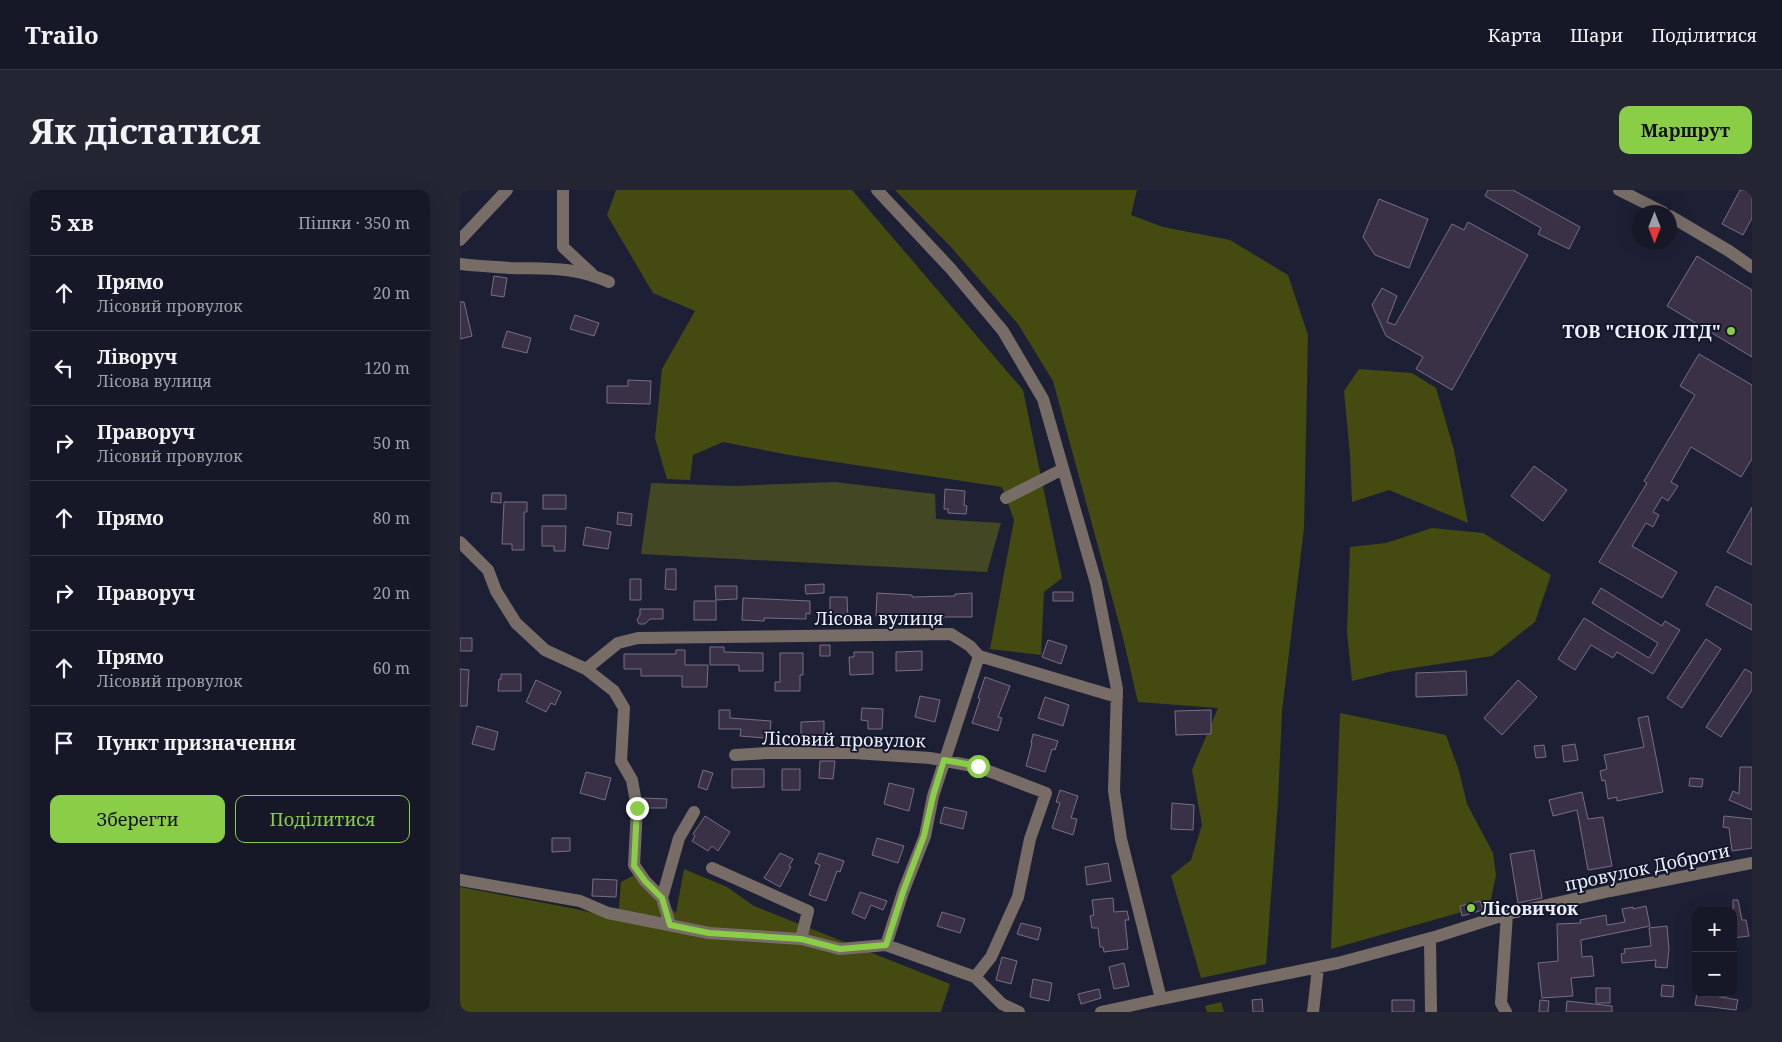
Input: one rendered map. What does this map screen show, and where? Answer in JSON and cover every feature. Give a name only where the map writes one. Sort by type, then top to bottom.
[{"type":"street","points":[[460,240],[507,190]]},
{"type":"street","points":[[563,190],[563,247],[594,276]]},
{"type":"street","points":[[877,190],[951,269],[1003,331],[1043,399],[1096,583],[1117,689],[1115,801],[1121,839],[1161,999],[1101,1012]]},
{"type":"street","points":[[1619,190],[1649,205]]},
{"type":"street","points":[[1677,220],[1752,267]]},
{"type":"street","points":[[460,264],[508,268],[570,269],[609,282]]},
{"type":"street","points":[[1006,498],[1063,468]]},
{"type":"street","points":[[460,542],[488,570],[496,591],[516,623],[545,650],[586,669],[614,691],[624,708],[621,761],[632,780],[637,808],[634,866],[645,881],[662,898],[670,925]]},
{"type":"street","name":"Лісова вулиця","points":[[586,669],[618,643],[638,638],[951,634],[970,646],[978,656]]},
{"type":"street","points":[[886,945],[924,836],[933,796],[978,656],[1117,697]]},
{"type":"street","name":"Лісовий провулок","points":[[735,755],[854,753],[930,758],[978,766],[1046,793],[1030,840],[1018,897],[991,957],[974,977]]},
{"type":"street","points":[[662,898],[679,838],[694,812]]},
{"type":"street","name":"провулок Доброти","points":[[1161,999],[1318,968],[1430,938],[1507,914],[1610,891],[1752,863]]},
{"type":"street","points":[[712,868],[808,910],[801,939]]},
{"type":"street","points":[[460,880],[580,901],[608,912],[709,933],[801,939],[840,949],[886,945],[974,977],[1002,1004],[1019,1012]]},
{"type":"street","points":[[1506,1012],[1501,1003],[1507,914]]},
{"type":"street","points":[[1430,938],[1431,1012]]},
{"type":"street","points":[[1313,1012],[1318,968]]},
{"type":"green space","points":[[616,190],[852,190],[1023,390],[1062,578],[1044,592],[1041,655],[990,649],[1014,520],[1002,487],[789,455],[723,442],[693,455],[690,480],[667,479],[655,438],[662,369],[695,311],[653,293],[607,215]]},
{"type":"green space","points":[[895,190],[1137,190],[1131,215],[1163,227],[1230,240],[1288,275],[1308,335],[1304,528],[1282,711],[1278,801],[1266,964],[1201,978],[1171,876],[1191,860],[1202,825],[1192,770],[1218,708],[1138,702],[1123,638],[1053,381],[1018,324],[951,247]]},
{"type":"green space","points":[[1359,369],[1412,373],[1436,388],[1454,450],[1468,523],[1389,490],[1352,502],[1344,391]]},
{"type":"green space","points":[[835,482],[935,494],[936,519],[1001,523],[987,572],[641,554],[651,483],[733,486]]},
{"type":"green space","points":[[1432,528],[1483,533],[1551,575],[1535,622],[1492,656],[1393,671],[1352,681],[1347,632],[1350,547],[1386,543]]},
{"type":"green space","points":[[1340,713],[1446,735],[1459,771],[1467,804],[1493,853],[1496,875],[1490,904],[1331,949]]},
{"type":"green space","points":[[684,869],[727,887],[754,906],[950,984],[941,1012],[460,1012],[460,887],[618,919],[621,882],[636,874],[676,913]]},
{"type":"green space","points":[[1221,1002],[1224,1012],[1207,1012],[1205,1006]]},
{"type":"building","points":[[1488,190],[1513,190],[1580,227],[1569,249],[1538,234],[1541,228],[1485,196]]},
{"type":"building","points":[[1740,190],[1752,190],[1752,218],[1743,235],[1722,224]]},
{"type":"building","points":[[1379,199],[1428,219],[1409,268],[1375,255],[1363,237]]},
{"type":"building","points":[[1468,222],[1528,255],[1452,390],[1416,369],[1423,357],[1386,336],[1372,305],[1382,288],[1397,296],[1387,322],[1395,325],[1452,224],[1464,230]]},
{"type":"building","name":"ТОВ \"СНОК ЛТД\"","points":[[1697,256],[1752,290],[1752,357],[1667,306]]},
{"type":"building","points":[[494,276],[507,278],[504,297],[491,295]]},
{"type":"building","points":[[460,302],[464,302],[472,336],[460,339]]},
{"type":"building","points":[[575,315],[599,323],[594,336],[570,329]]},
{"type":"building","points":[[507,331],[531,338],[527,353],[502,347]]},
{"type":"building","points":[[1699,354],[1752,385],[1752,459],[1741,477],[1691,447],[1671,482],[1678,486],[1668,501],[1662,497],[1653,512],[1659,515],[1653,527],[1646,523],[1632,546],[1677,572],[1662,598],[1599,562],[1647,483],[1644,481],[1695,395],[1680,386]]},
{"type":"building","points":[[628,380],[651,381],[650,404],[607,403],[607,386],[628,386]]},
{"type":"building","points":[[1534,466],[1567,490],[1543,521],[1511,496]]},
{"type":"building","points":[[945,489],[965,491],[964,505],[967,506],[966,514],[948,513],[948,509],[944,509]]},
{"type":"building","points":[[492,493],[501,493],[501,503],[491,502]]},
{"type":"building","points":[[543,495],[566,495],[566,509],[543,509]]},
{"type":"building","points":[[504,502],[527,502],[527,512],[524,512],[524,550],[512,550],[512,544],[502,544]]},
{"type":"building","points":[[1752,507],[1752,565],[1727,552]]},
{"type":"building","points":[[618,512],[632,514],[631,526],[617,524]]},
{"type":"building","points":[[542,526],[566,526],[565,551],[554,551],[554,546],[542,546]]},
{"type":"building","points":[[586,527],[611,532],[608,549],[583,545]]},
{"type":"building","points":[[666,569],[676,569],[676,590],[665,589]]},
{"type":"building","points":[[630,579],[641,579],[641,600],[630,600]]},
{"type":"building","points":[[824,584],[824,593],[806,594],[805,585]]},
{"type":"building","points":[[715,586],[737,586],[737,599],[716,600]]},
{"type":"building","points":[[1716,586],[1752,605],[1752,630],[1706,605]]},
{"type":"building","points":[[1601,588],[1662,626],[1665,621],[1680,630],[1653,674],[1617,652],[1613,658],[1591,645],[1575,670],[1558,659],[1584,618],[1649,658],[1658,643],[1592,603]]},
{"type":"building","points":[[1053,592],[1073,592],[1073,601],[1053,601]]},
{"type":"building","points":[[877,593],[912,595],[912,597],[955,596],[955,594],[972,593],[972,617],[943,617],[943,619],[925,620],[902,618],[902,616],[876,616]]},
{"type":"building","points":[[830,597],[847,597],[848,620],[830,620]]},
{"type":"building","points":[[743,598],[810,601],[810,614],[806,613],[806,619],[764,618],[764,621],[742,620]]},
{"type":"building","points":[[694,601],[716,601],[716,620],[694,620]]},
{"type":"building","points":[[640,609],[663,609],[663,619],[650,619],[645,624],[639,624],[637,620],[640,615]]},
{"type":"building","points":[[460,638],[472,638],[472,651],[460,651]]},
{"type":"building","points":[[1706,639],[1721,649],[1682,708],[1667,698]]},
{"type":"building","points":[[1048,640],[1067,646],[1061,664],[1042,657]]},
{"type":"building","points":[[820,645],[830,645],[830,656],[820,656]]},
{"type":"building","points":[[710,647],[724,647],[724,652],[763,653],[763,671],[739,671],[739,665],[710,665]]},
{"type":"building","points":[[676,650],[685,650],[685,665],[708,665],[707,687],[682,687],[682,676],[641,676],[641,669],[624,669],[624,654],[676,654]]},
{"type":"building","points":[[922,651],[922,670],[896,671],[896,652]]},
{"type":"building","points":[[854,652],[873,652],[873,674],[850,675],[849,657],[854,657]]},
{"type":"building","points":[[780,653],[803,653],[803,675],[800,675],[800,691],[775,691],[775,682],[780,682]]},
{"type":"building","points":[[460,669],[469,670],[467,706],[460,706]]},
{"type":"building","points":[[1745,669],[1752,673],[1752,690],[1721,737],[1706,727]]},
{"type":"building","points":[[1466,671],[1467,695],[1416,697],[1416,673]]},
{"type":"building","points":[[501,674],[521,674],[521,691],[498,691]]},
{"type":"building","points":[[985,677],[1010,686],[998,717],[1002,718],[998,731],[972,723]]},
{"type":"building","points":[[536,680],[561,692],[555,705],[551,703],[546,712],[526,702]]},
{"type":"building","points":[[1518,680],[1537,697],[1502,735],[1484,718]]},
{"type":"building","points":[[920,696],[940,700],[935,722],[915,717]]},
{"type":"building","points":[[1045,697],[1069,705],[1063,726],[1038,718]]},
{"type":"building","points":[[862,708],[883,709],[882,729],[868,729],[868,721],[861,720]]},
{"type":"building","points":[[719,710],[730,710],[730,718],[771,721],[770,733],[765,733],[765,738],[740,736],[741,729],[719,729]]},
{"type":"building","points":[[1211,710],[1211,734],[1176,735],[1175,711]]},
{"type":"building","points":[[1648,716],[1663,792],[1617,801],[1617,797],[1608,799],[1605,780],[1602,781],[1600,771],[1607,769],[1604,755],[1644,747],[1638,718]]},
{"type":"building","points":[[824,721],[824,740],[801,741],[801,722]]},
{"type":"building","points":[[477,726],[498,732],[494,750],[472,744]]},
{"type":"building","points":[[1033,734],[1058,741],[1055,750],[1052,749],[1045,772],[1026,766]]},
{"type":"building","points":[[1575,744],[1578,760],[1564,762],[1562,746]]},
{"type":"building","points":[[1544,745],[1546,757],[1536,758],[1534,746]]},
{"type":"building","points":[[820,761],[835,761],[833,779],[819,778]]},
{"type":"building","points":[[1740,767],[1752,767],[1752,810],[1729,800],[1733,791],[1739,794]]},
{"type":"building","points":[[732,769],[764,769],[764,787],[732,788]]},
{"type":"building","points":[[782,769],[800,769],[800,790],[782,790]]},
{"type":"building","points":[[703,770],[713,773],[707,790],[698,787]]},
{"type":"building","points":[[586,772],[611,778],[605,800],[580,793]]},
{"type":"building","points":[[1690,778],[1703,779],[1702,787],[1689,786]]},
{"type":"building","points":[[889,783],[914,789],[909,811],[884,804]]},
{"type":"building","points":[[1060,790],[1078,796],[1071,818],[1077,819],[1073,835],[1052,828],[1060,803],[1056,802]]},
{"type":"building","points":[[1582,792],[1588,819],[1603,817],[1612,866],[1588,870],[1577,810],[1553,816],[1549,800]]},
{"type":"building","points":[[643,798],[667,799],[666,808],[645,808]]},
{"type":"building","points":[[1172,803],[1194,805],[1193,830],[1171,829]]},
{"type":"building","points":[[944,807],[967,812],[963,829],[940,823]]},
{"type":"building","points":[[705,816],[730,832],[718,851],[712,846],[708,851],[692,841],[695,836],[693,834]]},
{"type":"building","points":[[1724,816],[1752,819],[1752,848],[1732,851],[1729,828],[1723,827]]},
{"type":"building","points":[[552,838],[570,838],[570,851],[552,852]]},
{"type":"building","points":[[877,838],[904,846],[898,863],[872,855]]},
{"type":"building","points":[[1534,850],[1542,898],[1518,903],[1510,854]]},
{"type":"building","points":[[780,853],[793,859],[789,866],[791,867],[780,887],[764,878]]},
{"type":"building","points":[[819,853],[844,861],[840,872],[837,871],[826,901],[809,895],[820,865],[815,863]]},
{"type":"building","points":[[1108,863],[1111,881],[1087,885],[1085,867]]},
{"type":"building","points":[[593,879],[617,880],[616,897],[592,896]]},
{"type":"building","points":[[860,892],[887,901],[883,910],[871,905],[865,919],[852,913]]},
{"type":"building","points":[[1113,898],[1114,912],[1127,911],[1129,920],[1125,920],[1128,949],[1104,952],[1103,947],[1100,947],[1098,928],[1092,928],[1090,916],[1094,915],[1092,900]]},
{"type":"building","points":[[1733,900],[1738,900],[1742,920],[1746,920],[1749,936],[1737,938],[1737,907],[1733,907]]},
{"type":"building","name":"Лісовичок","points":[[1480,901],[1483,910],[1462,916],[1460,906]]},
{"type":"building","points":[[1646,906],[1650,926],[1581,940],[1582,957],[1592,956],[1594,976],[1571,978],[1573,996],[1542,998],[1538,963],[1558,961],[1557,924],[1581,923],[1580,920],[1606,915],[1607,925],[1625,922],[1622,909]]},
{"type":"building","points":[[942,912],[965,919],[960,933],[937,926]]},
{"type":"building","points":[[1021,923],[1041,928],[1038,940],[1017,934]]},
{"type":"building","points":[[1667,926],[1669,949],[1667,968],[1655,967],[1656,960],[1622,963],[1621,954],[1625,953],[1624,949],[1651,946],[1649,928]]},
{"type":"building","points":[[1002,957],[1017,961],[1011,984],[996,980]]},
{"type":"building","points":[[1124,963],[1129,986],[1114,989],[1109,967]]},
{"type":"building","points":[[1033,979],[1052,983],[1049,1001],[1030,997]]},
{"type":"building","points":[[1662,985],[1674,986],[1673,997],[1661,996]]},
{"type":"building","points":[[1596,988],[1610,988],[1610,1003],[1596,1003]]},
{"type":"building","points":[[1099,989],[1101,998],[1081,1004],[1078,994]]},
{"type":"building","points":[[1696,997],[1721,997],[1738,1000],[1736,1010],[1695,1005]]},
{"type":"building","points":[[1262,999],[1263,1012],[1253,1012],[1252,1000]]},
{"type":"building","points":[[1392,1000],[1414,1000],[1414,1012],[1392,1012]]},
{"type":"building","points":[[1540,1000],[1549,1001],[1548,1012],[1539,1012]]},
{"type":"building","points":[[1567,1001],[1612,1006],[1612,1012],[1566,1012]]},
{"type":"place","name":"ТОВ \"СНОК ЛТД\"","points":[[1731,331]]},
{"type":"place","name":"Лісовичок","points":[[1471,908]]},
{"type":"route","points":[[637,808],[634,866],[645,881],[662,898],[670,925],[709,933],[801,939],[840,949],[886,945],[924,836],[944,760],[978,766]]}]
